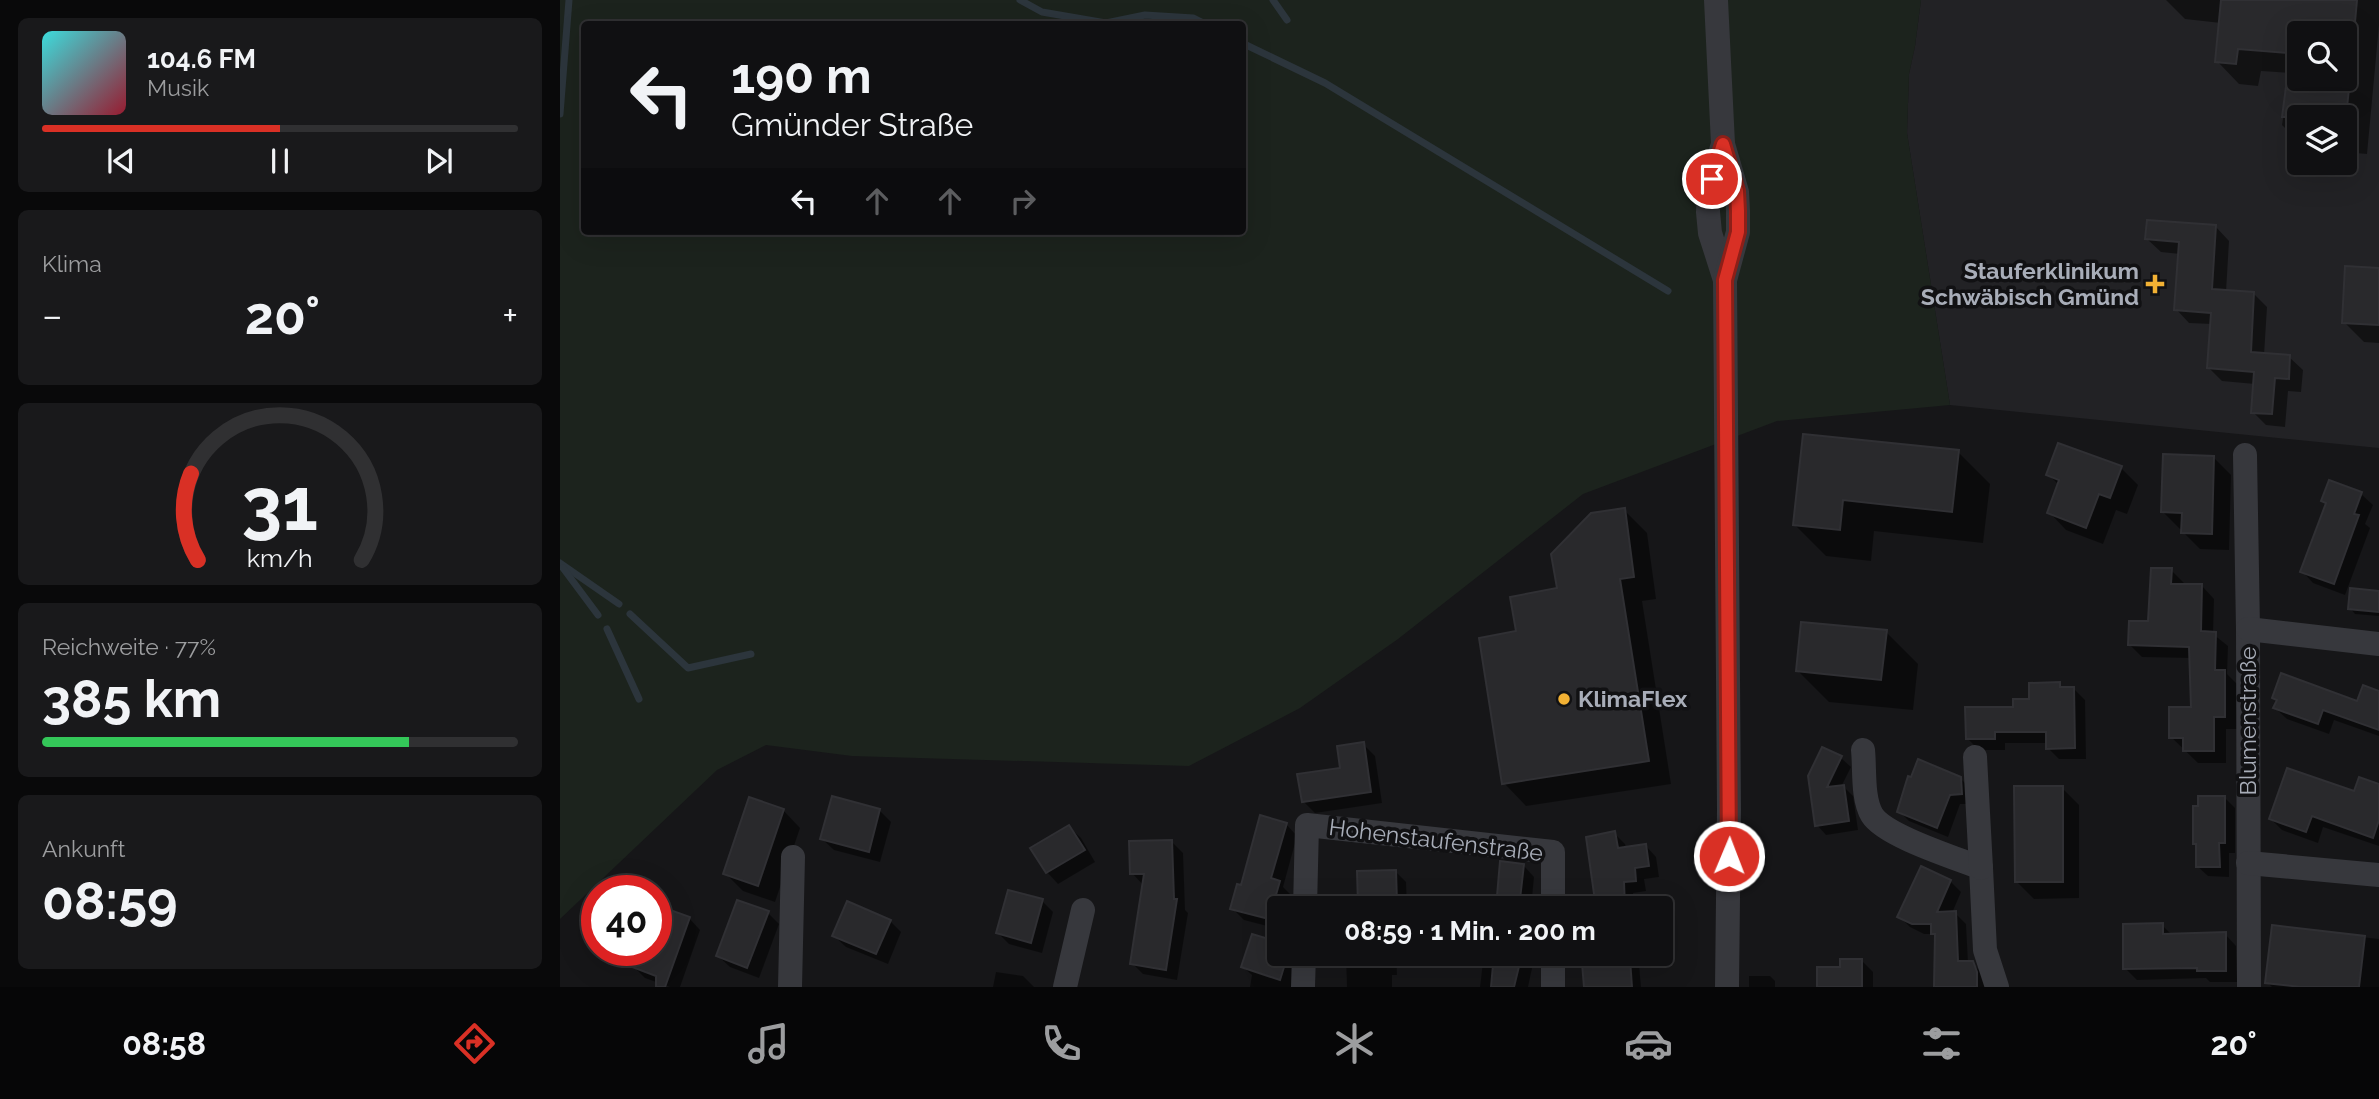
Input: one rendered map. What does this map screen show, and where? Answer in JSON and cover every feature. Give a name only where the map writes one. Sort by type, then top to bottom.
[{"type":"street","points":[[1716,0],[1723,144],[1737,191],[1738,211],[1738,232],[1725,280],[1729,810],[1727,987]]},
{"type":"street","name":"Blumenstraße","points":[[2245,454],[2249,987]]},
{"type":"street","points":[[2248,629],[2379,644]]},
{"type":"street","points":[[1863,750],[1867,799],[1872,815],[1885,828],[1981,868]]},
{"type":"street","points":[[1975,757],[1984,950],[1997,987]]},
{"type":"street","name":"Hohenstaufenstraße","points":[[1305,896],[1307,825],[1553,852],[1553,896]]},
{"type":"street","points":[[790,987],[793,857]]},
{"type":"street","points":[[2248,863],[2379,875]]},
{"type":"street","points":[[1065,987],[1083,910]]},
{"type":"street","points":[[1303,987],[1304,966]]},
{"type":"street","points":[[1553,966],[1553,987]]},
{"type":"shaded area","points":[[560,0],[1921,0],[1909,74],[1907,133],[1950,405],[1777,421],[1583,494],[1398,639],[1300,708],[1189,766],[852,756],[766,745],[717,770],[606,875],[581,875],[581,899],[560,919]]},
{"type":"shaded area","name":"Stauferklinikum Schwäbisch Gmünd","points":[[1921,0],[2379,0],[2379,448],[1950,405],[1907,133],[1909,74]]},
{"type":"building","points":[[2221,0],[2357,0],[2355,21],[2287,21],[2287,53],[2238,49],[2236,64],[2215,62]]},
{"type":"building","points":[[2287,79],[2287,91],[2349,91],[2347,105],[2287,105],[2287,117],[2282,117]]},
{"type":"building","points":[[2147,220],[2216,225],[2212,289],[2254,292],[2251,352],[2290,355],[2289,379],[2275,378],[2272,414],[2251,413],[2254,372],[2207,368],[2211,313],[2174,310],[2179,242],[2145,239]]},
{"type":"building","points":[[2345,266],[2379,268],[2379,325],[2342,323]]},
{"type":"building","points":[[1803,434],[1959,450],[1952,512],[1843,500],[1840,530],[1793,525]]},
{"type":"building","points":[[2058,443],[2122,466],[2110,498],[2099,494],[2086,528],[2047,513],[2059,480],[2046,475]]},
{"type":"building","points":[[2163,454],[2214,456],[2212,534],[2181,533],[2182,513],[2161,512]]},
{"type":"building","points":[[2329,480],[2362,492],[2354,514],[2359,515],[2334,584],[2300,572],[2326,503],[2321,501]]},
{"type":"building","name":"KlimaFlex","points":[[1625,508],[1634,577],[1620,579],[1649,761],[1502,784],[1479,638],[1516,631],[1510,597],[1557,588],[1551,554],[1591,513]]},
{"type":"building","points":[[2151,568],[2172,568],[2171,584],[2202,584],[2201,631],[2216,632],[2215,670],[2225,670],[2225,717],[2214,717],[2214,751],[2183,751],[2183,738],[2169,738],[2169,707],[2191,707],[2189,647],[2128,645],[2129,621],[2148,621]]},
{"type":"building","points":[[2350,588],[2379,591],[2379,612],[2348,609]]},
{"type":"building","points":[[1801,622],[1887,630],[1881,680],[1796,671]]},
{"type":"building","points":[[2281,673],[2357,701],[2363,685],[2379,691],[2379,730],[2323,710],[2318,724],[2273,708],[2277,700],[2272,698]]},
{"type":"building","points":[[2060,682],[2060,687],[2074,687],[2075,748],[2046,749],[2046,732],[1995,732],[1995,739],[1966,739],[1965,707],[2013,707],[2013,699],[2029,699],[2029,683]]},
{"type":"building","points":[[1364,742],[1371,792],[1302,802],[1297,774],[1340,768],[1337,746]]},
{"type":"building","points":[[1822,747],[1842,756],[1827,787],[1844,785],[1849,821],[1815,826],[1808,776]]},
{"type":"building","points":[[1918,759],[1961,777],[1962,794],[1950,795],[1937,828],[1897,812],[1908,776],[1911,777]]},
{"type":"building","points":[[2287,768],[2354,791],[2359,777],[2379,784],[2379,820],[2373,838],[2312,816],[2306,832],[2269,819]]},
{"type":"building","points":[[2014,786],[2063,786],[2063,882],[2015,882]]},
{"type":"building","points":[[832,796],[880,809],[869,852],[820,839]]},
{"type":"building","points":[[2198,796],[2225,796],[2225,843],[2219,843],[2220,867],[2196,867],[2193,806],[2198,806]]},
{"type":"building","points":[[749,797],[784,809],[758,886],[723,874]]},
{"type":"building","points":[[1260,815],[1287,823],[1271,878],[1280,881],[1276,896],[1267,896],[1267,918],[1230,909],[1237,884],[1241,885]]},
{"type":"building","points":[[1069,825],[1085,850],[1046,873],[1030,848]]},
{"type":"building","points":[[1615,831],[1618,848],[1646,844],[1649,866],[1635,868],[1636,881],[1624,882],[1625,896],[1594,896],[1586,837]]},
{"type":"building","points":[[1172,840],[1174,899],[1177,899],[1166,970],[1130,964],[1144,874],[1130,874],[1129,841]]},
{"type":"building","points":[[1500,861],[1524,864],[1520,896],[1497,896]]},
{"type":"building","points":[[1921,866],[1951,880],[1937,912],[1956,911],[1958,961],[1973,961],[1977,972],[1977,987],[1934,987],[1935,934],[1931,934],[1931,924],[1912,924],[1897,917]]},
{"type":"building","points":[[1396,870],[1397,896],[1358,896],[1357,871]]},
{"type":"building","points":[[1008,890],[1043,899],[1031,943],[996,933]]},
{"type":"building","points":[[737,900],[769,911],[747,968],[716,956]]},
{"type":"building","points":[[847,901],[891,920],[876,954],[832,936]]},
{"type":"building","points":[[672,911],[690,917],[665,987],[656,987],[656,976],[632,967],[672,966]]},
{"type":"building","points":[[2163,923],[2163,934],[2226,932],[2226,971],[2197,971],[2197,968],[2123,969],[2123,924]]},
{"type":"building","points":[[2272,925],[2365,936],[2359,987],[2301,987],[2265,983]]},
{"type":"building","points":[[1252,934],[1267,938],[1267,966],[1284,966],[1280,980],[1241,967]]},
{"type":"building","points":[[1840,959],[1862,959],[1862,987],[1817,987],[1817,967],[1840,967]]},
{"type":"building","points":[[1493,966],[1519,966],[1514,987],[1491,987]]},
{"type":"building","points":[[1582,966],[1630,966],[1632,987],[1584,987]]},
{"type":"waterway","points":[[560,114],[569,0]]},
{"type":"waterway","points":[[1020,0],[1042,12],[1094,21]]},
{"type":"waterway","points":[[1273,0],[1287,20]]},
{"type":"waterway","points":[[1116,21],[1145,15],[1193,18],[1199,21]]},
{"type":"waterway","points":[[1246,45],[1325,83],[1668,291]]},
{"type":"waterway","points":[[560,563],[619,604]]},
{"type":"waterway","points":[[563,568],[598,615]]},
{"type":"waterway","points":[[630,614],[688,668],[751,654]]},
{"type":"waterway","points":[[607,629],[639,699]]},
{"type":"place","name":"Stauferklinikum Schwäbisch Gmünd","points":[[2155,284]]},
{"type":"place","name":"KlimaFlex","points":[[1564,699]]},
{"type":"route","points":[[1712,179],[1723,144],[1737,191],[1738,211],[1738,232],[1725,280],[1729,856]]}]
